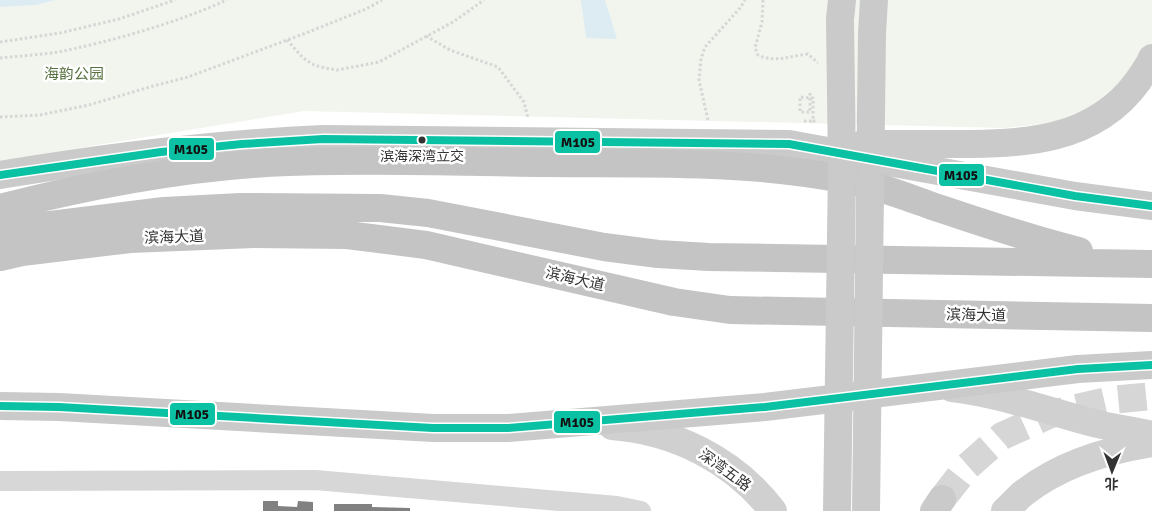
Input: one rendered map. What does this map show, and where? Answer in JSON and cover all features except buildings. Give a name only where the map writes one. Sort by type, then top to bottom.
[{"type":"highway","points":[[0,208],[108,183],[216,168],[285,162],[715,164],[799,172],[851,180],[1036,241],[1145,264]]},
{"type":"highway","name":"滨海大道","points":[[0,231],[164,211],[241,207],[380,208],[428,212],[604,247],[658,254],[709,257],[1145,264]]},
{"type":"highway","name":"滨海大道","points":[[0,257],[22,252],[130,239],[254,234],[347,235],[426,245],[674,302],[730,310],[1152,318]]},
{"type":"main road","points":[[837,511],[842,168],[840,19],[842,0]]},
{"type":"main road","points":[[866,511],[874,0]]},
{"type":"main road","points":[[0,175],[194,149],[257,142],[323,138],[789,144],[978,144],[1018,142],[1051,137],[1080,127],[1107,113],[1127,96],[1152,58]]},
{"type":"main road","points":[[789,144],[1075,196],[1152,206]]},
{"type":"main road","points":[[0,406],[59,407],[433,428],[508,428],[765,407],[1078,368],[1152,365]]},
{"type":"street","points":[[941,386],[975,390],[1011,398],[1102,425],[1152,434]]},
{"type":"street","name":"深湾五路","points":[[583,423],[650,430],[680,440],[711,456],[746,483],[773,511]]},
{"type":"street","points":[[1005,511],[1025,492],[1060,470],[1106,453],[1152,443]]},
{"type":"street","points":[[0,481],[315,480],[617,506],[641,511]]},
{"type":"path","points":[[0,42],[60,33],[119,18],[175,0]]},
{"type":"path","points":[[0,58],[56,52],[125,36],[227,0]]},
{"type":"path","points":[[0,117],[40,115],[89,105],[188,78],[366,9],[382,0]]},
{"type":"path","points":[[287,40],[303,58],[314,65],[337,70],[379,62],[453,22],[484,0]]},
{"type":"path","points":[[708,120],[699,80],[700,58],[705,47],[745,0]]},
{"type":"path","points":[[763,0],[762,22],[755,48],[758,55],[774,60],[808,54],[817,61],[822,69]]},
{"type":"path","points":[[426,36],[450,50],[498,67],[524,102],[528,118]]},
{"type":"path","points":[[804,121],[821,121],[813,121],[813,98],[807,97],[800,97],[800,112],[810,112],[810,103],[810,93]]},
{"type":"green space","name":"海韵公园","points":[[56,0],[1152,0],[1152,71],[1089,108],[1050,123],[1004,128],[304,111],[0,161],[0,7],[36,5]]},
{"type":"shaded area","points":[[0,0],[56,0],[36,5],[0,7]]},
{"type":"shaded area","points":[[581,0],[605,0],[617,39],[586,38]]},
{"type":"tunnel","points":[[942,499],[967,467],[1002,436],[1051,414],[1111,400],[1152,396]]},
{"type":"transit line","name":"M105","points":[[0,175],[161,152],[323,139],[789,144],[1075,196],[1152,206]]},
{"type":"transit line","name":"M105","points":[[0,406],[59,407],[433,428],[508,428],[765,407],[1078,369],[1152,365]]},
{"type":"place","name":"滨海深湾立交","points":[[422,140]]}]
